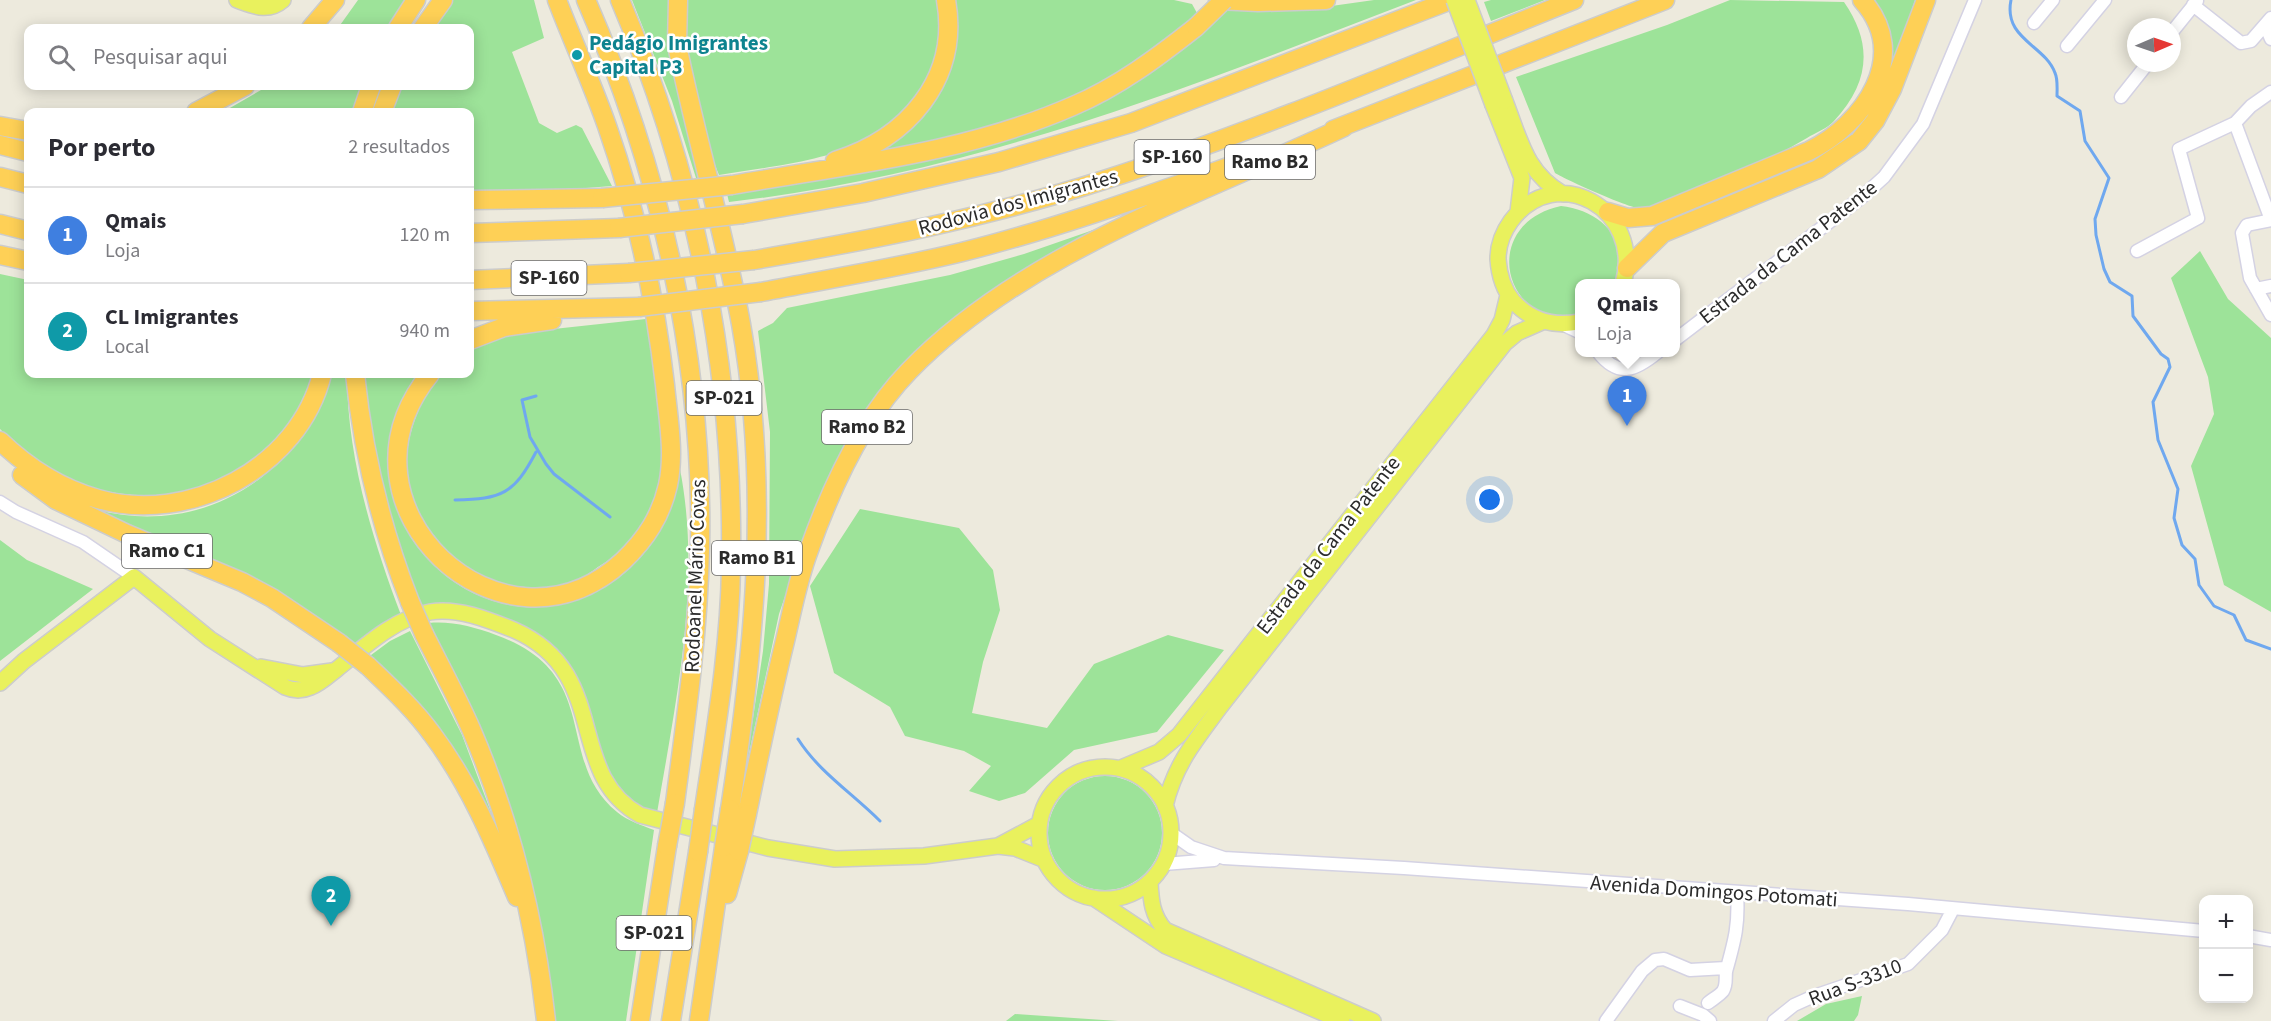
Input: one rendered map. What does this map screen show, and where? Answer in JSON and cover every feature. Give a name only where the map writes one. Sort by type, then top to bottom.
[{"type":"highway","points":[[314,24],[335,0]]},
{"type":"highway","points":[[401,24],[416,0]]},
{"type":"highway","points":[[426,24],[443,0]]},
{"type":"highway","points":[[427,378],[415,394],[401,429],[398,473],[409,518],[433,552],[448,567],[482,586],[508,594],[529,596],[563,593],[603,576],[644,539],[663,504],[670,469],[668,414],[655,318],[640,244],[620,169],[606,125],[557,0]]},
{"type":"highway","name":"Rodoanel Mário Covas","points":[[586,0],[611,57],[641,144],[667,248],[688,356],[696,417],[700,550],[690,683],[675,803],[640,1021]]},
{"type":"highway","name":"Rodoanel Mário Covas","points":[[620,0],[647,65],[676,152],[713,310],[722,380],[731,566],[724,677],[671,1021]]},
{"type":"highway","name":"Ramo B1","points":[[678,0],[677,45],[741,324],[754,442],[757,514],[753,639],[739,811]]},
{"type":"highway","points":[[778,177],[868,149],[895,132],[912,116],[928,96],[943,61],[948,25],[946,0]]},
{"type":"highway","points":[[1218,0],[1268,2],[1326,0]]},
{"type":"highway","points":[[474,200],[602,198],[732,184],[861,165],[917,154],[1050,116],[1097,95],[1163,52],[1196,27],[1224,0]]},
{"type":"highway","name":"Rodovia dos Imigrantes","points":[[474,233],[619,228],[743,214],[863,193],[988,165],[1131,123],[1453,0]]},
{"type":"highway","name":"Rodovia dos Imigrantes","points":[[474,280],[629,273],[754,260],[880,238],[995,211],[1102,181],[1205,145],[1574,0]]},
{"type":"highway","points":[[474,311],[634,307],[761,291],[898,266],[1061,224],[1344,127],[1665,0]]},
{"type":"highway","points":[[1608,212],[1628,218],[1652,216],[1809,151],[1830,141],[1848,127],[1865,106],[1876,85],[1882,64],[1882,44],[1877,24],[1862,0]]},
{"type":"highway","points":[[1625,276],[1663,233],[1818,169],[1858,141],[1875,122],[1892,89],[1926,0]]},
{"type":"highway","points":[[204,108],[237,90]]},
{"type":"highway","points":[[363,108],[370,90]]},
{"type":"highway","points":[[384,108],[390,90]]},
{"type":"highway","points":[[0,126],[24,130]]},
{"type":"highway","name":"Ramo B2","points":[[699,1021],[739,811],[767,716],[808,553],[824,510],[872,419],[908,372],[984,305],[1027,278],[1130,224],[1344,127]]},
{"type":"highway","points":[[0,145],[24,151]]},
{"type":"highway","points":[[0,177],[24,183]]},
{"type":"highway","points":[[0,224],[24,230]]},
{"type":"highway","points":[[0,255],[24,260]]},
{"type":"highway","points":[[474,338],[504,327],[602,315],[634,307]]},
{"type":"highway","points":[[0,441],[19,459],[45,477],[99,499],[132,504],[185,501],[221,490],[272,457],[305,413],[320,378]]},
{"type":"highway","points":[[354,378],[360,426],[390,552],[424,634],[470,728],[510,834],[530,924],[546,1021]]},
{"type":"highway","name":"Ramo C1","points":[[0,453],[16,471],[56,500],[126,534],[242,582],[272,598],[368,666],[408,706],[446,753],[486,825],[530,924]]},
{"type":"main road","points":[[244,2],[269,8],[283,0]]},
{"type":"main road","points":[[1453,0],[1499,103],[1534,170],[1548,185],[1563,194],[1588,199],[1608,212],[1621,229],[1627,248],[1625,276]]},
{"type":"main road","points":[[1467,0],[1522,178],[1518,212]]},
{"type":"main road","points":[[1563,194],[1539,198],[1518,212],[1504,230],[1498,252],[1499,274],[1508,295],[1523,311],[1542,322],[1572,324]]},
{"type":"main road","name":"Estrada da Cama Patente","points":[[1120,768],[1159,752],[1179,735],[1494,335],[1502,320],[1508,295]]},
{"type":"main road","name":"Estrada da Cama Patente","points":[[1165,806],[1170,783],[1182,759],[1220,707],[1505,344],[1517,333],[1542,322]]},
{"type":"main road","points":[[0,683],[24,661],[134,577],[210,639],[292,690],[311,687],[384,632],[420,614],[446,611],[484,619],[528,638],[559,663],[575,688],[594,756],[605,781],[622,803],[640,815],[776,849],[835,859],[924,855],[998,846],[1015,848],[1045,860]]},
{"type":"main road","points":[[250,664],[281,672],[308,675],[337,669]]},
{"type":"main road","points":[[292,690],[296,682],[308,675]]},
{"type":"main road","points":[[1094,898],[1124,897],[1150,882],[1164,864],[1171,833],[1165,806],[1147,782],[1120,768],[1093,767],[1067,778],[1048,798],[1039,824],[1040,843],[1051,871],[1069,889],[1094,898],[1166,946],[1342,1021]]},
{"type":"main road","points":[[998,846],[1039,824]]},
{"type":"main road","points":[[1150,882],[1152,909],[1164,930],[1373,1021]]},
{"type":"street","name":"Estrada da Cama Patente","points":[[1680,336],[1862,197],[1884,177],[1923,124],[1975,0]]},
{"type":"street","points":[[2034,23],[2053,0]]},
{"type":"street","points":[[2067,46],[2105,0]]},
{"type":"street","points":[[2181,21],[2195,3],[2241,43],[2251,41],[2268,21]]},
{"type":"street","points":[[2268,21],[2271,39]]},
{"type":"street","points":[[2121,97],[2141,72]]},
{"type":"street","points":[[2137,251],[2199,216],[2179,158],[2179,149],[2235,123],[2251,106],[2271,92]]},
{"type":"street","points":[[2235,123],[2271,220],[2245,226],[2242,233],[2247,269],[2271,315]]},
{"type":"street","points":[[2256,289],[2271,286]]},
{"type":"street","points":[[1602,357],[1607,362],[1622,369],[1636,369],[1653,357]]},
{"type":"street","points":[[1616,357],[1624,362],[1649,357]]},
{"type":"street","points":[[0,502],[16,512],[83,542],[134,577]]},
{"type":"street","name":"Avenida Domingos Potomati","points":[[1171,833],[1191,847],[1224,858]]},
{"type":"street","name":"Avenida Domingos Potomati","points":[[1164,864],[1224,858],[1404,868],[1953,909],[2199,931]]},
{"type":"street","points":[[1708,1003],[1723,990],[1726,968],[1733,954],[1737,934],[1737,893]]},
{"type":"street","name":"Rua S-3310","points":[[1774,1021],[1794,1005],[1814,996],[1908,964],[1942,930],[1953,909]]},
{"type":"street","points":[[2253,937],[2271,940]]},
{"type":"street","points":[[1606,1021],[1642,971],[1654,960],[1664,959],[1690,970],[1726,968]]},
{"type":"street","points":[[1680,1006],[1703,1015],[1710,1021]]},
{"type":"green space","points":[[358,0],[405,0],[390,24],[341,24]]},
{"type":"green space","points":[[451,0],[534,0],[544,38],[512,52],[539,123],[557,133],[576,125],[582,128],[612,186],[474,193],[474,108],[390,108],[396,90],[474,90],[474,24],[433,24]]},
{"type":"green space","points":[[632,0],[669,0],[669,55],[703,178],[696,178],[672,101]]},
{"type":"green space","points":[[682,0],[938,0],[939,34],[931,68],[917,98],[897,120],[872,138],[813,159],[719,175],[707,145],[689,84]]},
{"type":"green space","points":[[950,0],[1174,0],[1192,4],[1197,13],[1151,53],[1125,70],[1070,99],[1042,111],[970,135],[868,155],[929,103]]},
{"type":"green space","points":[[1374,0],[1416,0],[1164,95],[993,149],[906,171],[818,189],[729,202],[727,194],[1034,127],[1227,9],[1296,11]]},
{"type":"green space","points":[[1545,0],[1491,21],[1484,2]]},
{"type":"green space","points":[[1730,0],[1844,2],[1860,33],[1863,63],[1855,92],[1831,124],[1751,168],[1644,209],[1614,200],[1555,173],[1516,77],[1667,25]]},
{"type":"green space","points":[[1874,0],[1915,0],[1888,81],[1887,26]]},
{"type":"green space","points":[[261,90],[360,90],[353,108],[230,108]]},
{"type":"green space","points":[[1561,206],[1576,209],[1600,221],[1610,231],[1616,242],[1620,254],[1616,279],[1575,279],[1575,315],[1553,316],[1533,307],[1518,292],[1510,273],[1510,253],[1518,233],[1535,217]]},
{"type":"green space","points":[[1148,211],[1057,256],[905,367],[799,555],[779,614],[745,772],[763,651],[769,584],[770,432],[758,331],[773,323],[787,308],[950,275],[1024,254]]},
{"type":"green space","points":[[2200,251],[2228,299],[2271,338],[2271,612],[2224,585],[2191,466],[2214,414],[2208,377],[2171,278]]},
{"type":"green space","points":[[0,274],[24,279],[24,378],[311,378],[294,415],[282,434],[266,451],[242,468],[216,481],[189,490],[132,495],[103,491],[75,482],[36,460],[0,429]]},
{"type":"green space","points":[[646,319],[662,423],[660,482],[651,508],[638,531],[620,551],[581,578],[560,585],[544,587],[511,586],[495,582],[466,569],[454,560],[419,517],[410,496],[407,478],[409,441],[414,422],[421,405],[438,378],[474,378],[474,348],[506,336]]},
{"type":"green space","points":[[327,378],[347,378],[351,436],[363,497],[380,557],[401,615],[353,646],[159,539],[97,510],[140,516],[162,516],[204,508],[244,490],[262,477],[288,452]]},
{"type":"green space","points":[[361,378],[415,378],[392,429],[390,482],[407,530],[438,569],[480,596],[529,607],[580,599],[630,568],[650,546],[664,523],[674,497],[680,469],[686,512],[687,598],[684,641],[672,728],[657,813],[629,799],[612,780],[602,759],[581,688],[569,665],[550,644],[522,626],[498,617],[419,607],[384,508]]},
{"type":"green space","points":[[860,509],[959,528],[993,570],[1000,610],[983,662],[972,713],[1047,728],[1094,664],[1168,635],[1224,650],[1157,732],[1074,750],[1025,793],[999,801],[969,791],[991,766],[964,751],[905,736],[890,707],[834,673],[810,586]]},
{"type":"green space","points":[[0,540],[27,560],[93,589],[0,661]]},
{"type":"green space","points":[[429,623],[463,625],[496,635],[530,652],[552,672],[565,694],[586,768],[598,791],[621,815],[654,830],[626,1021],[555,1021],[544,957]]},
{"type":"green space","points":[[410,631],[462,735],[503,844],[367,658],[390,641]]},
{"type":"green space","points":[[1105,776],[1127,780],[1145,793],[1158,811],[1162,833],[1158,855],[1145,873],[1127,886],[1105,890],[1083,886],[1065,873],[1052,855],[1048,833],[1052,811],[1065,793],[1083,780]]},
{"type":"green space","points":[[1862,996],[1858,1015],[1854,1021],[1797,1021],[1826,1004]]},
{"type":"green space","points":[[1015,1014],[1118,1021],[1006,1021]]},
{"type":"waterway","points":[[2011,0],[2010,13],[2013,24],[2026,41],[2050,63],[2057,78],[2057,96],[2080,111],[2085,141],[2109,178],[2095,219],[2096,235],[2104,269],[2110,282],[2132,296],[2133,316],[2161,354],[2168,359],[2170,367],[2153,402],[2158,440],[2178,489],[2174,518],[2182,545],[2195,559],[2199,585],[2214,606],[2234,615],[2246,640],[2271,649]]},
{"type":"waterway","points":[[536,396],[522,400],[530,437],[546,464],[554,474],[610,517]]},
{"type":"waterway","points":[[455,500],[484,498],[505,491],[521,477],[536,452]]},
{"type":"waterway","points":[[798,739],[816,762],[880,821]]},
{"type":"place","name":"Pedágio Imigrantes Capital P3","points":[[577,55]]},
{"type":"place","name":"Qmais","points":[[1627,426]]},
{"type":"place","name":"CL Imigrantes","points":[[331,926]]}]
